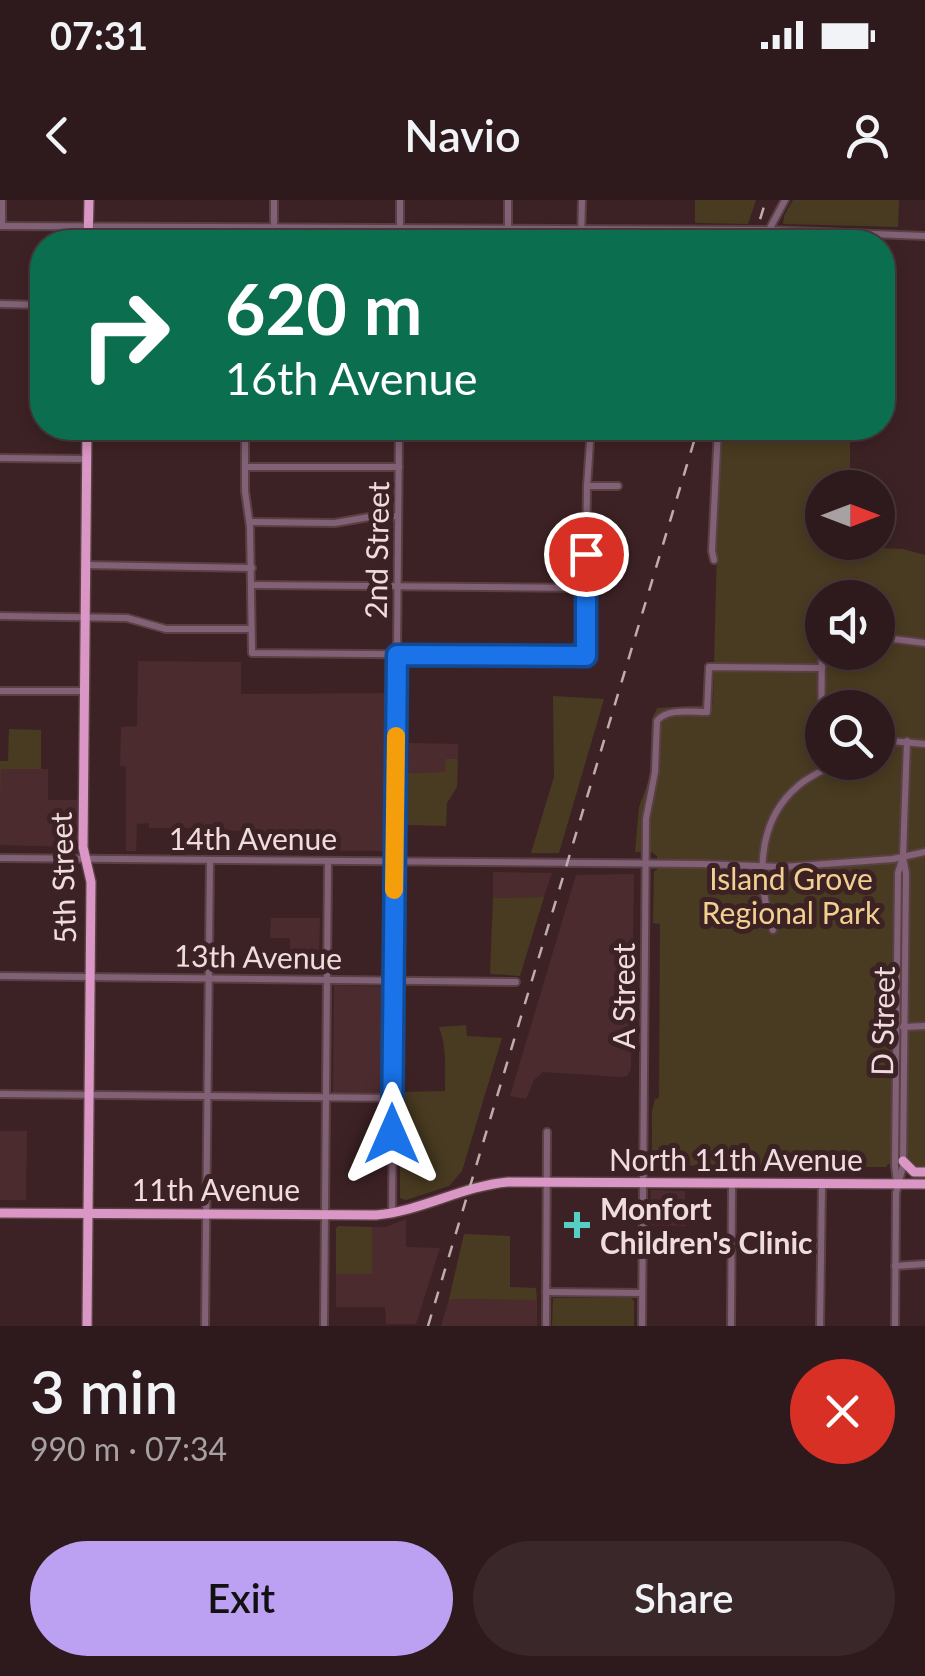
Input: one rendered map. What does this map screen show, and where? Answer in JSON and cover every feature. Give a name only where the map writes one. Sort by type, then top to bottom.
[{"type":"main road","points":[[89,200],[89,230]]},
{"type":"main road","name":"5th Street","points":[[87,440],[83,847],[91,882],[87,1326]]},
{"type":"main road","points":[[903,1161],[912,1171],[925,1172]]},
{"type":"main road","name":"North 11th Avenue","points":[[547,1182],[925,1184]]},
{"type":"main road","name":"11th Avenue","points":[[0,1212],[367,1216],[392,1213],[491,1184],[547,1182]]},
{"type":"street","points":[[2,200],[1,226],[686,230]]},
{"type":"street","points":[[274,200],[274,228]]},
{"type":"street","points":[[400,200],[400,228]]},
{"type":"street","points":[[508,200],[508,229]]},
{"type":"street","points":[[582,200],[582,230]]},
{"type":"street","points":[[766,230],[785,200]]},
{"type":"street","points":[[895,235],[925,236]]},
{"type":"street","points":[[0,304],[30,305]]},
{"type":"street","points":[[245,440],[252,653],[586,656],[590,440]]},
{"type":"street","name":"2nd Street","points":[[392,1213],[399,440]]},
{"type":"street","points":[[714,560],[717,440]]},
{"type":"street","points":[[0,458],[86,459]]},
{"type":"street","points":[[245,466],[399,467]]},
{"type":"street","points":[[587,486],[618,486]]},
{"type":"street","points":[[250,522],[335,523],[370,516],[398,516]]},
{"type":"street","points":[[85,566],[252,568]]},
{"type":"street","points":[[252,585],[586,588]]},
{"type":"street","points":[[0,616],[127,618],[166,629],[251,629]]},
{"type":"street","points":[[895,639],[925,643]]},
{"type":"street","name":"A Street","points":[[642,1326],[646,819],[655,772],[657,721],[668,712],[707,712],[709,666],[805,668]]},
{"type":"street","points":[[0,691],[84,692]]},
{"type":"street","name":"D Street","points":[[897,1185],[903,1161],[898,873],[907,741]]},
{"type":"street","points":[[895,742],[925,744]]},
{"type":"street","points":[[773,930],[764,898],[762,865],[766,836],[786,797],[806,780]]},
{"type":"street","name":"14th Avenue","points":[[0,858],[783,866],[925,852]]},
{"type":"street","points":[[205,1326],[210,860]]},
{"type":"street","points":[[324,1326],[328,861]]},
{"type":"street","name":"13th Avenue","points":[[0,976],[516,982]]},
{"type":"street","points":[[903,1027],[925,1026]]},
{"type":"street","name":"D Street","points":[[895,1326],[894,1166],[903,1027]]},
{"type":"street","points":[[0,1094],[392,1098]]},
{"type":"street","points":[[546,1326],[547,1132]]},
{"type":"street","points":[[731,1326],[732,1184]]},
{"type":"street","points":[[820,1326],[822,1185]]},
{"type":"street","points":[[895,1266],[925,1264]]},
{"type":"street","points":[[546,1292],[642,1293]]},
{"type":"shaded area","points":[[138,661],[241,662],[241,694],[390,693],[385,851],[240,850],[242,831],[223,830],[222,852],[200,851],[200,828],[149,828],[149,823],[137,824],[136,851],[126,851],[126,767],[120,766],[121,727],[137,726]]},
{"type":"shaded area","points":[[409,743],[458,744],[458,759],[446,759],[446,772],[408,773]]},
{"type":"shaded area","points":[[0,769],[48,769],[48,800],[77,800],[77,847],[0,845]]},
{"type":"shaded area","points":[[493,872],[552,873],[544,897],[493,898]]},
{"type":"shaded area","points":[[634,874],[631,1069],[621,1077],[543,1072],[534,1080],[526,1099],[510,1096],[576,875]]},
{"type":"shaded area","points":[[271,918],[320,918],[319,950],[290,951],[290,938],[270,938]]},
{"type":"shaded area","points":[[334,985],[387,987],[386,1094],[333,1094]]},
{"type":"shaded area","points":[[0,1131],[27,1131],[26,1200],[0,1200]]},
{"type":"shaded area","points":[[651,1190],[685,1191],[685,1226],[650,1225]]},
{"type":"shaded area","points":[[406,1219],[406,1247],[440,1248],[416,1324],[386,1324],[385,1307],[336,1307],[336,1274],[372,1274],[372,1227],[386,1227]]},
{"type":"shaded area","points":[[449,1299],[537,1300],[537,1326],[441,1326]]},
{"type":"green space","points":[[695,200],[756,200],[748,224],[695,223]]},
{"type":"green space","points":[[793,200],[899,200],[898,227],[783,224]]},
{"type":"green space","name":"Island Grove Regional Park","points":[[720,440],[850,440],[850,470],[805,470],[805,560],[895,560],[895,549],[925,555],[925,1168],[912,1164],[654,1165],[652,1111],[655,1099],[659,1098],[660,924],[653,923],[657,856],[652,852],[635,852],[639,807],[651,774],[652,719],[657,708],[713,705]]},
{"type":"green space","points":[[553,696],[604,699],[559,853],[531,853],[554,777]]},
{"type":"green space","points":[[9,729],[41,730],[41,769],[1,769],[0,800],[0,761],[8,761]]},
{"type":"green space","points":[[446,759],[458,759],[457,787],[447,803],[446,826],[407,825],[408,773],[445,772]]},
{"type":"green space","points":[[544,897],[520,976],[490,974],[493,898]]},
{"type":"green space","points":[[466,1025],[467,1036],[502,1038],[462,1171],[449,1186],[406,1200],[400,1198],[400,1092],[445,1091],[439,1027]]},
{"type":"green space","points":[[338,1226],[372,1227],[372,1274],[336,1274]]},
{"type":"green space","points":[[464,1234],[510,1236],[510,1287],[536,1288],[537,1300],[449,1299]]},
{"type":"green space","points":[[553,1298],[632,1298],[634,1326],[552,1326]]},
{"type":"railway","points":[[757,230],[766,200]]},
{"type":"railway","points":[[428,1326],[694,440]]},
{"type":"slow traffic","points":[[394,890],[396,736]]},
{"type":"place","name":"Monfort Children's Clinic","points":[[577,1225]]},
{"type":"route","points":[[392,1134],[397,655],[586,656],[586,554]]}]
